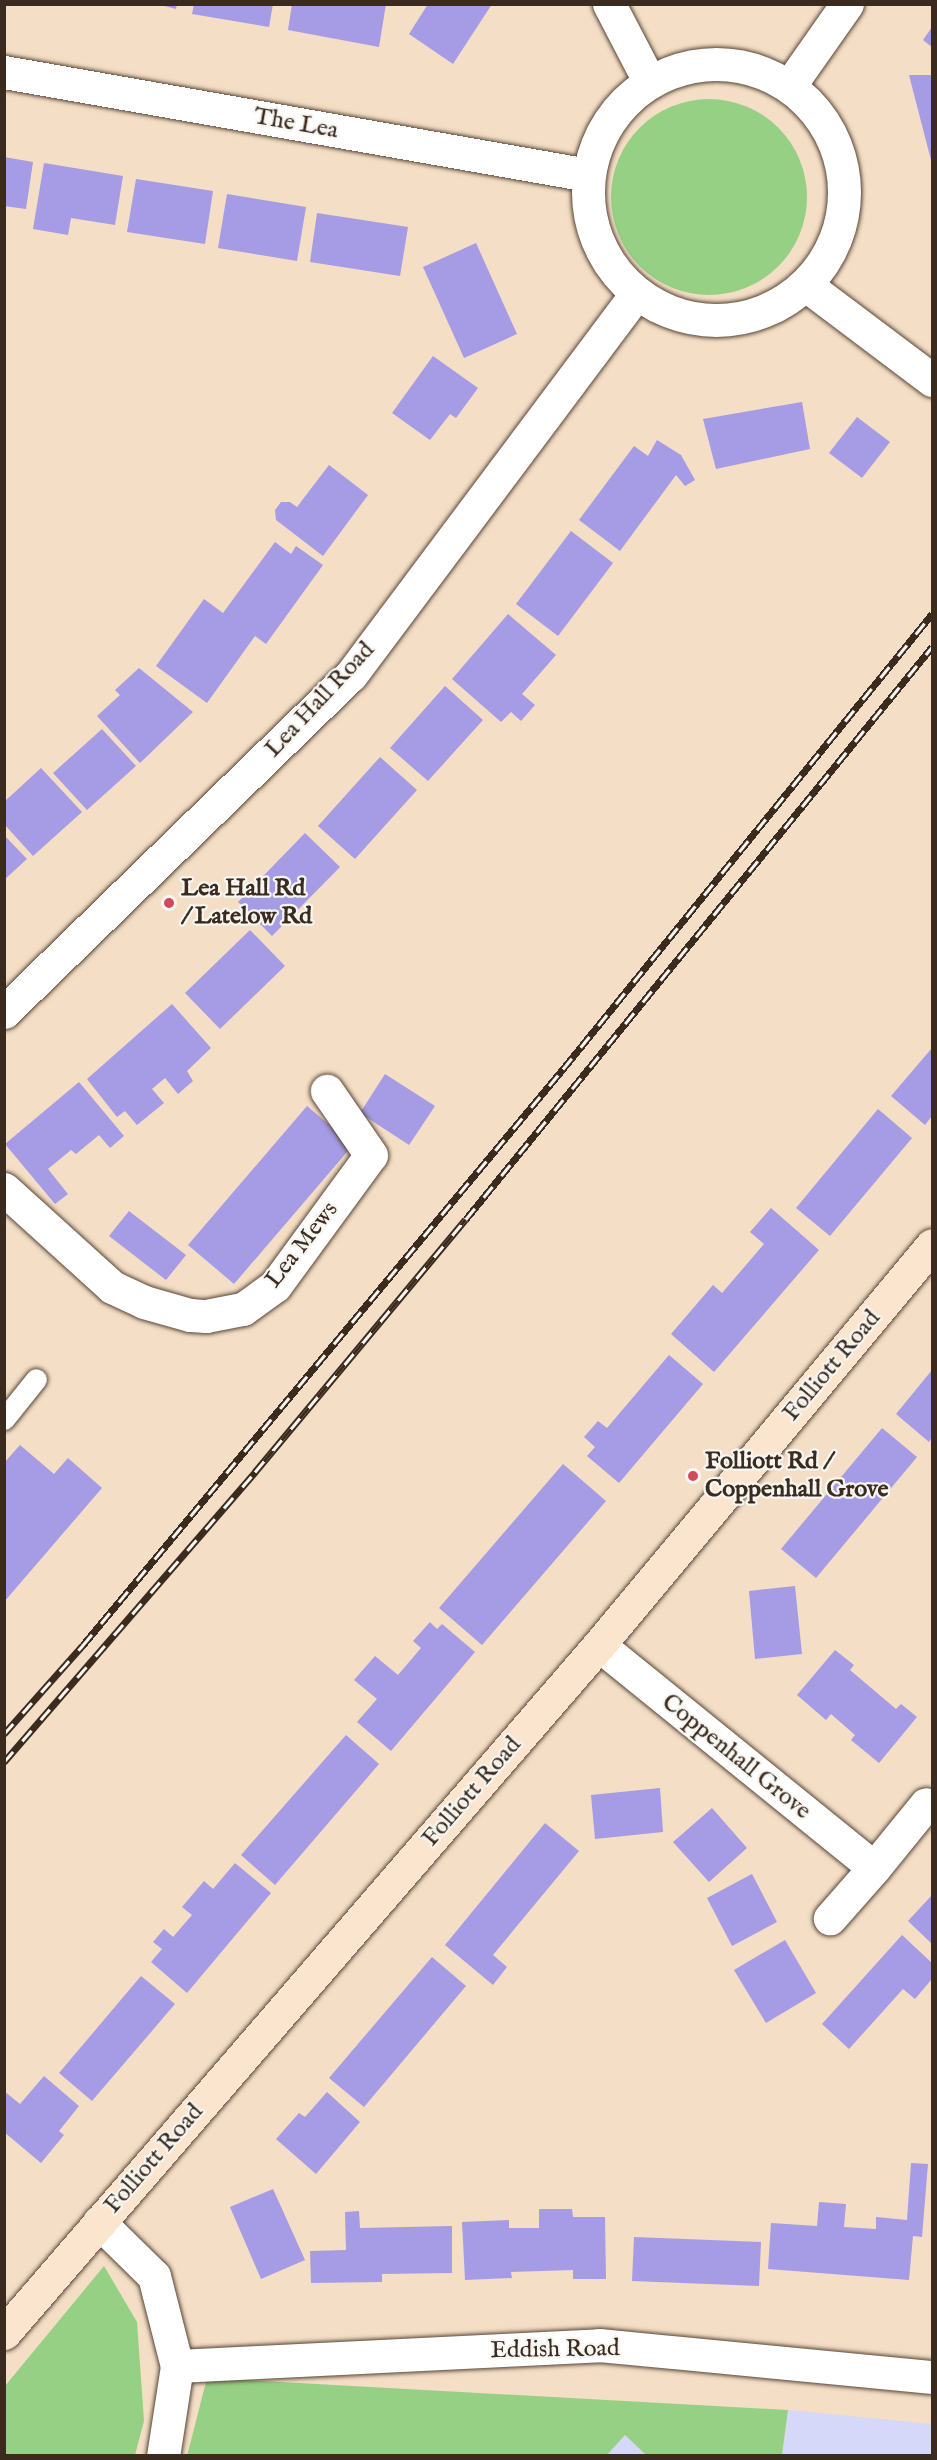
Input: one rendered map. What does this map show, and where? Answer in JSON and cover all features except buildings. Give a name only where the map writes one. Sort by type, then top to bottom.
[{"type":"street","points":[[609,4],[649,81]]},
{"type":"street","points":[[790,85],[847,4]]},
{"type":"street","points":[[696,64],[745,65],[790,85],[822,117],[841,158],[844,204],[833,248],[806,285],[768,311],[723,321],[677,315],[636,294],[606,261],[590,219],[588,175],[598,138],[620,105],[649,81],[696,64]]},
{"type":"street","name":"The Lea","points":[[4,72],[588,175]]},
{"type":"street","points":[[806,285],[933,380]]},
{"type":"street","name":"Lea Hall Road","points":[[4,1012],[351,675],[636,294]]},
{"type":"street","name":"Lea Mews","points":[[4,1188],[112,1287],[144,1302],[190,1315],[206,1316],[243,1309],[275,1286],[371,1155],[327,1091]]},
{"type":"street","name":"Folliott Road","points":[[4,2333],[598,1645],[933,1245]]},
{"type":"street","name":"Coppenhall Grove","points":[[598,1645],[874,1868]]},
{"type":"street","points":[[830,1918],[926,1804]]},
{"type":"street","points":[[99,2222],[154,2276],[177,2366],[163,2456]]},
{"type":"street","name":"Eddish Road","points":[[177,2366],[599,2345],[933,2377]]},
{"type":"lane","points":[[4,1419],[36,1379]]},
{"type":"shaded area","points":[[788,2410],[932,2424],[932,2455],[782,2455]]},
{"type":"shaded area","points":[[625,2435],[646,2455],[606,2456]]},
{"type":"green space","points":[[699,99],[719,99],[755,110],[785,135],[800,159],[807,187],[807,207],[800,235],[785,259],[771,273],[747,288],[719,295],[699,295],[663,284],[633,259],[618,235],[611,207],[611,187],[622,151],[647,121],[671,106]]},
{"type":"green space","points":[[104,2266],[137,2322],[144,2421],[135,2455],[5,2455],[5,2386]]},
{"type":"green space","points":[[207,2378],[788,2410],[782,2455],[646,2455],[625,2435],[606,2456],[187,2456]]},
{"type":"railway","points":[[4,1734],[83,1645],[563,1069],[932,614]]},
{"type":"railway","points":[[4,1762],[255,1472],[466,1219],[932,647]]},
{"type":"place","name":"Lea Hall Rd / Latelow Rd","points":[[169,903]]},
{"type":"place","name":"Folliott Rd / Coppenhall Grove","points":[[693,1476]]}]
